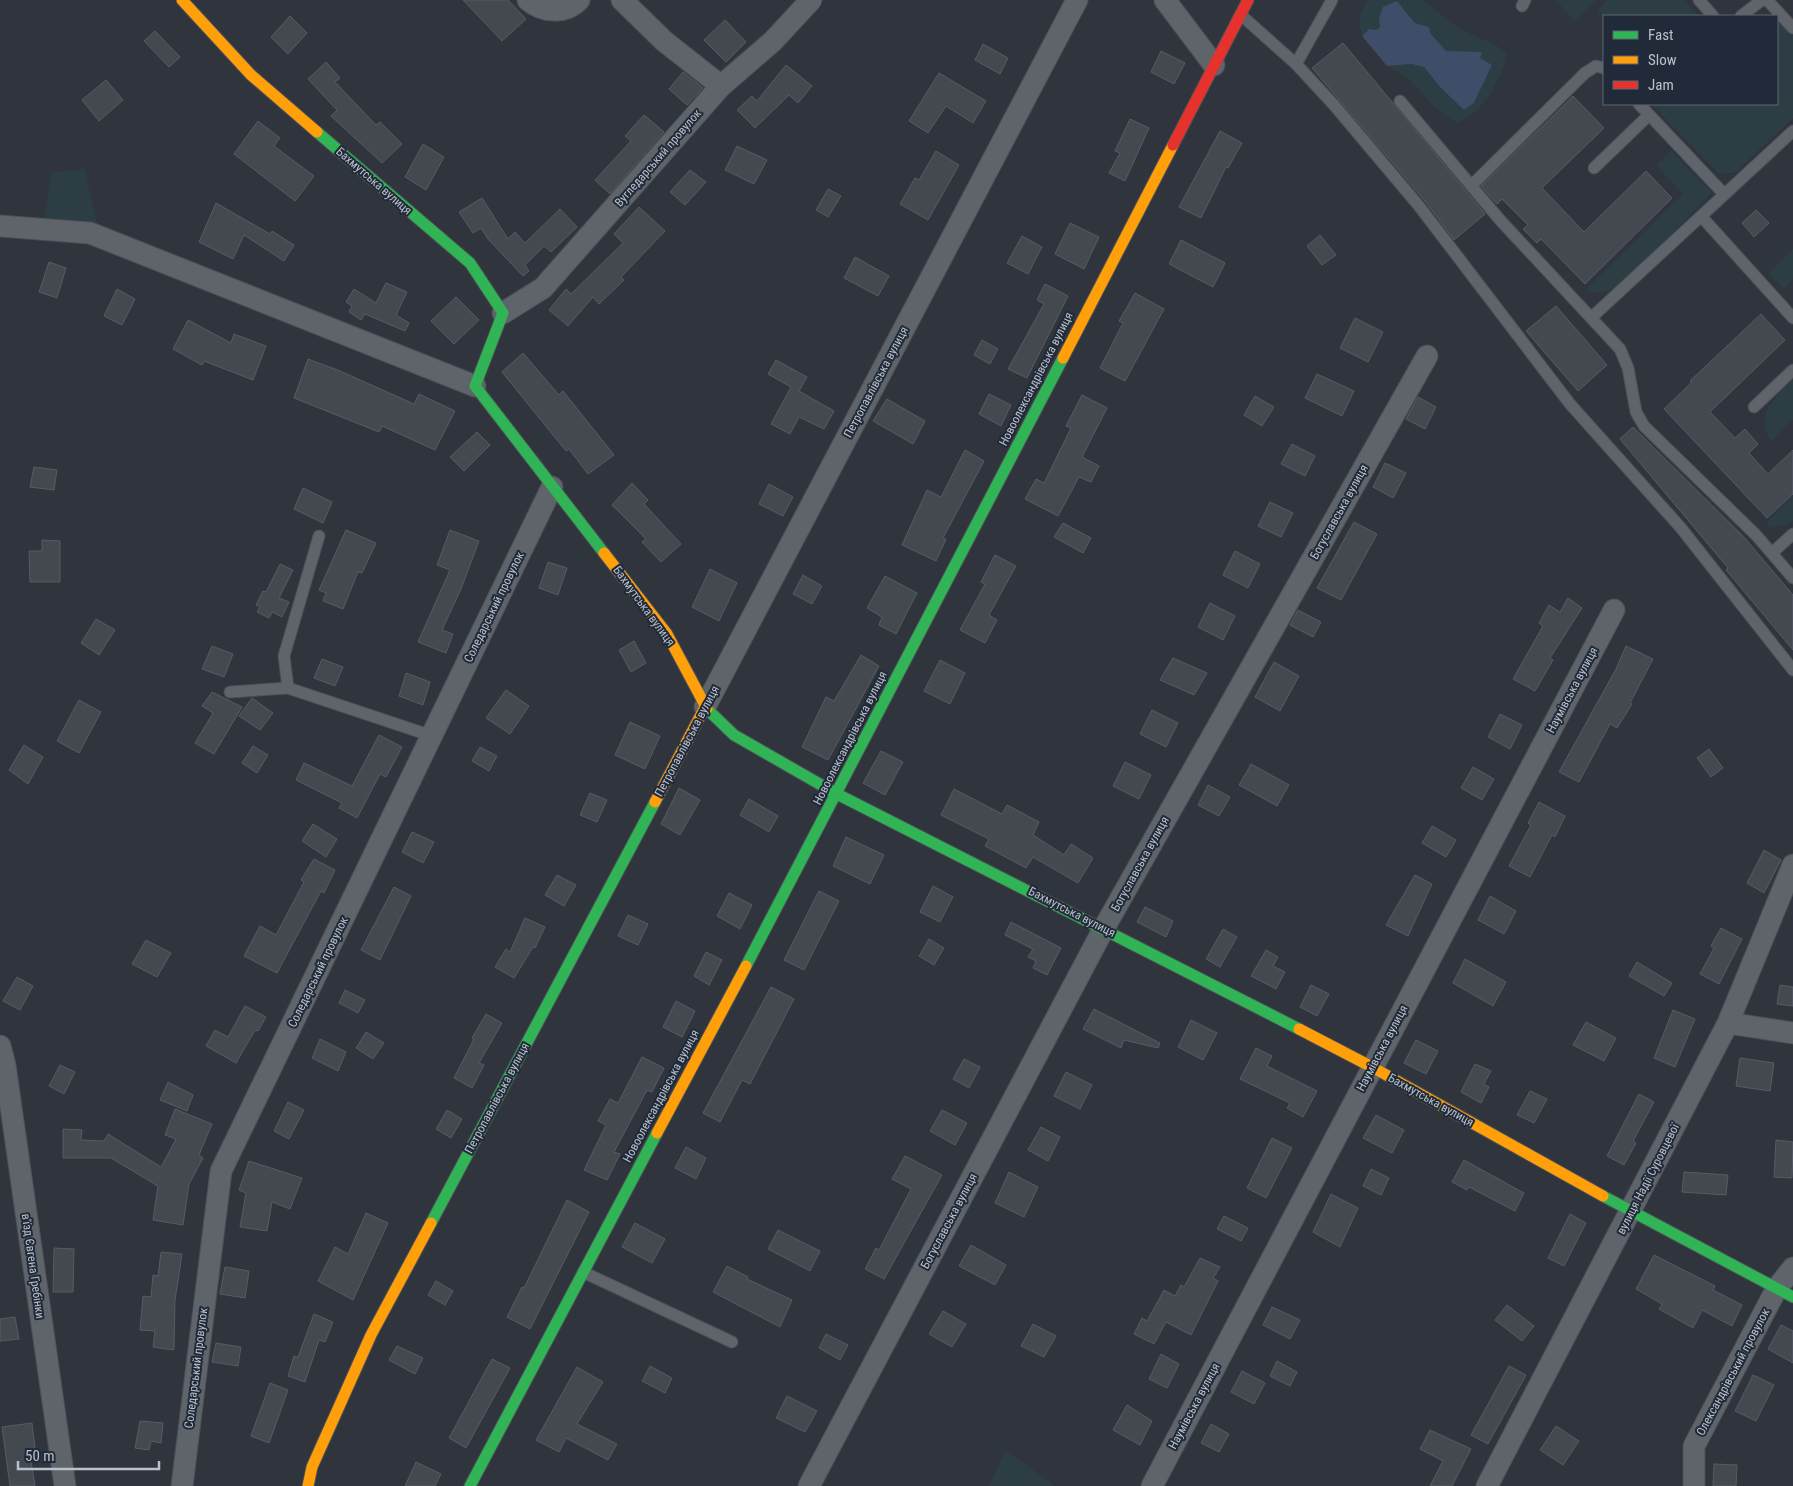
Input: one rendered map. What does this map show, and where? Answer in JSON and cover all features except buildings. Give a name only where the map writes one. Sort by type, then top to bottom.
[{"type":"street","name":"Бахмутська вулиця","points":[[182,0],[251,75],[470,264],[503,312]]},
{"type":"street","points":[[528,0],[539,8],[550,10],[572,6],[579,0]]},
{"type":"street","name":"Вугледарський провулок","points":[[503,312],[543,288],[721,86],[773,42],[811,0]]},
{"type":"street","name":"Петропавлівська вулиця","points":[[308,1486],[312,1467],[370,1334],[706,707],[1077,0]]},
{"type":"street","points":[[1165,0],[1214,65]]},
{"type":"street","name":"Новоолександрівська вулиця","points":[[470,1486],[837,794],[1248,0]]},
{"type":"street","points":[[628,4],[664,41],[721,86]]},
{"type":"street","points":[[0,226],[90,233],[475,386],[503,312]]},
{"type":"street","name":"Богуславська вулиця","points":[[809,1486],[1104,928],[1427,356]]},
{"type":"street","name":"Бахмутська вулиця","points":[[475,386],[668,634],[706,707],[734,735],[837,794],[1104,928],[1372,1067],[1631,1211],[1785,1293]]},
{"type":"street","name":"Соледарський провулок","points":[[182,1486],[221,1171],[552,487]]},
{"type":"street","name":"Наумівська вулиця","points":[[1152,1486],[1614,610]]},
{"type":"street","name":"вулиця Надії Суровцевої","points":[[1488,1486],[1728,1023],[1793,865]]},
{"type":"street","points":[[1728,1023],[1793,1033]]},
{"type":"street","name":"в'їзд Євгена Гребінки","points":[[0,1046],[5,1065],[65,1486]]},
{"type":"street","name":"Олександрівський провулок","points":[[1694,1486],[1694,1446],[1785,1293],[1793,1268]]},
{"type":"lane","points":[[1296,64],[1332,0]]},
{"type":"lane","points":[[1699,0],[1712,15]]},
{"type":"lane","points":[[1742,15],[1762,0]]},
{"type":"lane","points":[[1767,0],[1793,28]]},
{"type":"lane","points":[[1241,15],[1296,64],[1334,105],[1419,206],[1570,404],[1681,528],[1793,670]]},
{"type":"lane","points":[[1472,185],[1585,73],[1596,66],[1603,68]]},
{"type":"lane","points":[[1400,101],[1528,252],[1592,317],[1625,357],[1632,397],[1644,426],[1773,552],[1793,578]]},
{"type":"lane","points":[[1640,105],[1724,194]]},
{"type":"lane","points":[[1594,168],[1649,115]]},
{"type":"lane","points":[[1592,317],[1793,130]]},
{"type":"lane","points":[[1701,216],[1793,318]]},
{"type":"lane","points":[[1754,407],[1793,370]]},
{"type":"lane","points":[[1773,552],[1793,534]]},
{"type":"lane","points":[[288,688],[284,656],[319,536]]},
{"type":"lane","points":[[230,692],[288,688],[432,736]]},
{"type":"lane","points":[[584,1272],[732,1342]]},
{"type":"shaded area","points":[[1369,0],[1422,0],[1460,29],[1496,45],[1507,54],[1496,85],[1484,103],[1458,123],[1439,110],[1407,78],[1387,66],[1412,64],[1424,67],[1440,87],[1464,110],[1474,103],[1492,65],[1479,58],[1446,51],[1431,34],[1429,27],[1415,23],[1405,9],[1380,19],[1380,26],[1376,30],[1369,29],[1362,36],[1360,17],[1363,8]]},
{"type":"shaded area","points":[[1555,0],[1597,0],[1575,21]]},
{"type":"shaded area","points":[[1608,0],[1684,0],[1698,15],[1603,15],[1603,18],[1597,11]]},
{"type":"shaded area","points":[[1778,20],[1793,36],[1793,118],[1735,173],[1719,174],[1652,105],[1778,105]]},
{"type":"shaded area","points":[[1671,151],[1712,193],[1642,263],[1614,286],[1601,293],[1585,290],[1683,194],[1656,165]]},
{"type":"shaded area","points":[[84,169],[97,223],[44,222],[51,173]]},
{"type":"shaded area","points":[[1793,249],[1793,279],[1784,289],[1768,273]]},
{"type":"shaded area","points":[[1793,380],[1793,420],[1771,441],[1766,431],[1765,415],[1773,400]]},
{"type":"shaded area","points":[[1793,496],[1793,520],[1789,524],[1771,527],[1766,522]]},
{"type":"shaded area","points":[[1006,1450],[1055,1486],[989,1486]]},
{"type":"water","points":[[1397,1],[1415,23],[1429,27],[1431,34],[1446,51],[1482,52],[1480,58],[1492,65],[1474,103],[1464,110],[1440,87],[1424,67],[1412,64],[1387,66],[1362,36],[1369,29],[1376,30],[1380,27],[1379,19],[1383,7]]},
{"type":"traffic: fast","points":[[317,132],[470,263],[503,313],[475,386],[604,553]]},
{"type":"traffic: fast","points":[[746,966],[1063,358]]},
{"type":"traffic: fast","points":[[707,709],[734,735],[837,794],[1299,1029]]},
{"type":"traffic: fast","points":[[431,1223],[655,802]]},
{"type":"traffic: fast","points":[[470,1486],[657,1133]]},
{"type":"traffic: fast","points":[[1603,1196],[1793,1297]]},
{"type":"traffic: slow","points":[[182,0],[251,75],[317,132]]},
{"type":"traffic: slow","points":[[1063,358],[1173,145]]},
{"type":"traffic: slow","points":[[604,553],[667,634],[707,709]]},
{"type":"traffic: slow","points":[[655,802],[705,707]]},
{"type":"traffic: slow","points":[[657,1133],[746,966]]},
{"type":"traffic: slow","points":[[1299,1029],[1372,1067],[1603,1196]]},
{"type":"traffic: slow","points":[[308,1486],[312,1467],[371,1335],[431,1223]]},
{"type":"traffic: jam","points":[[1173,145],[1248,0]]}]
